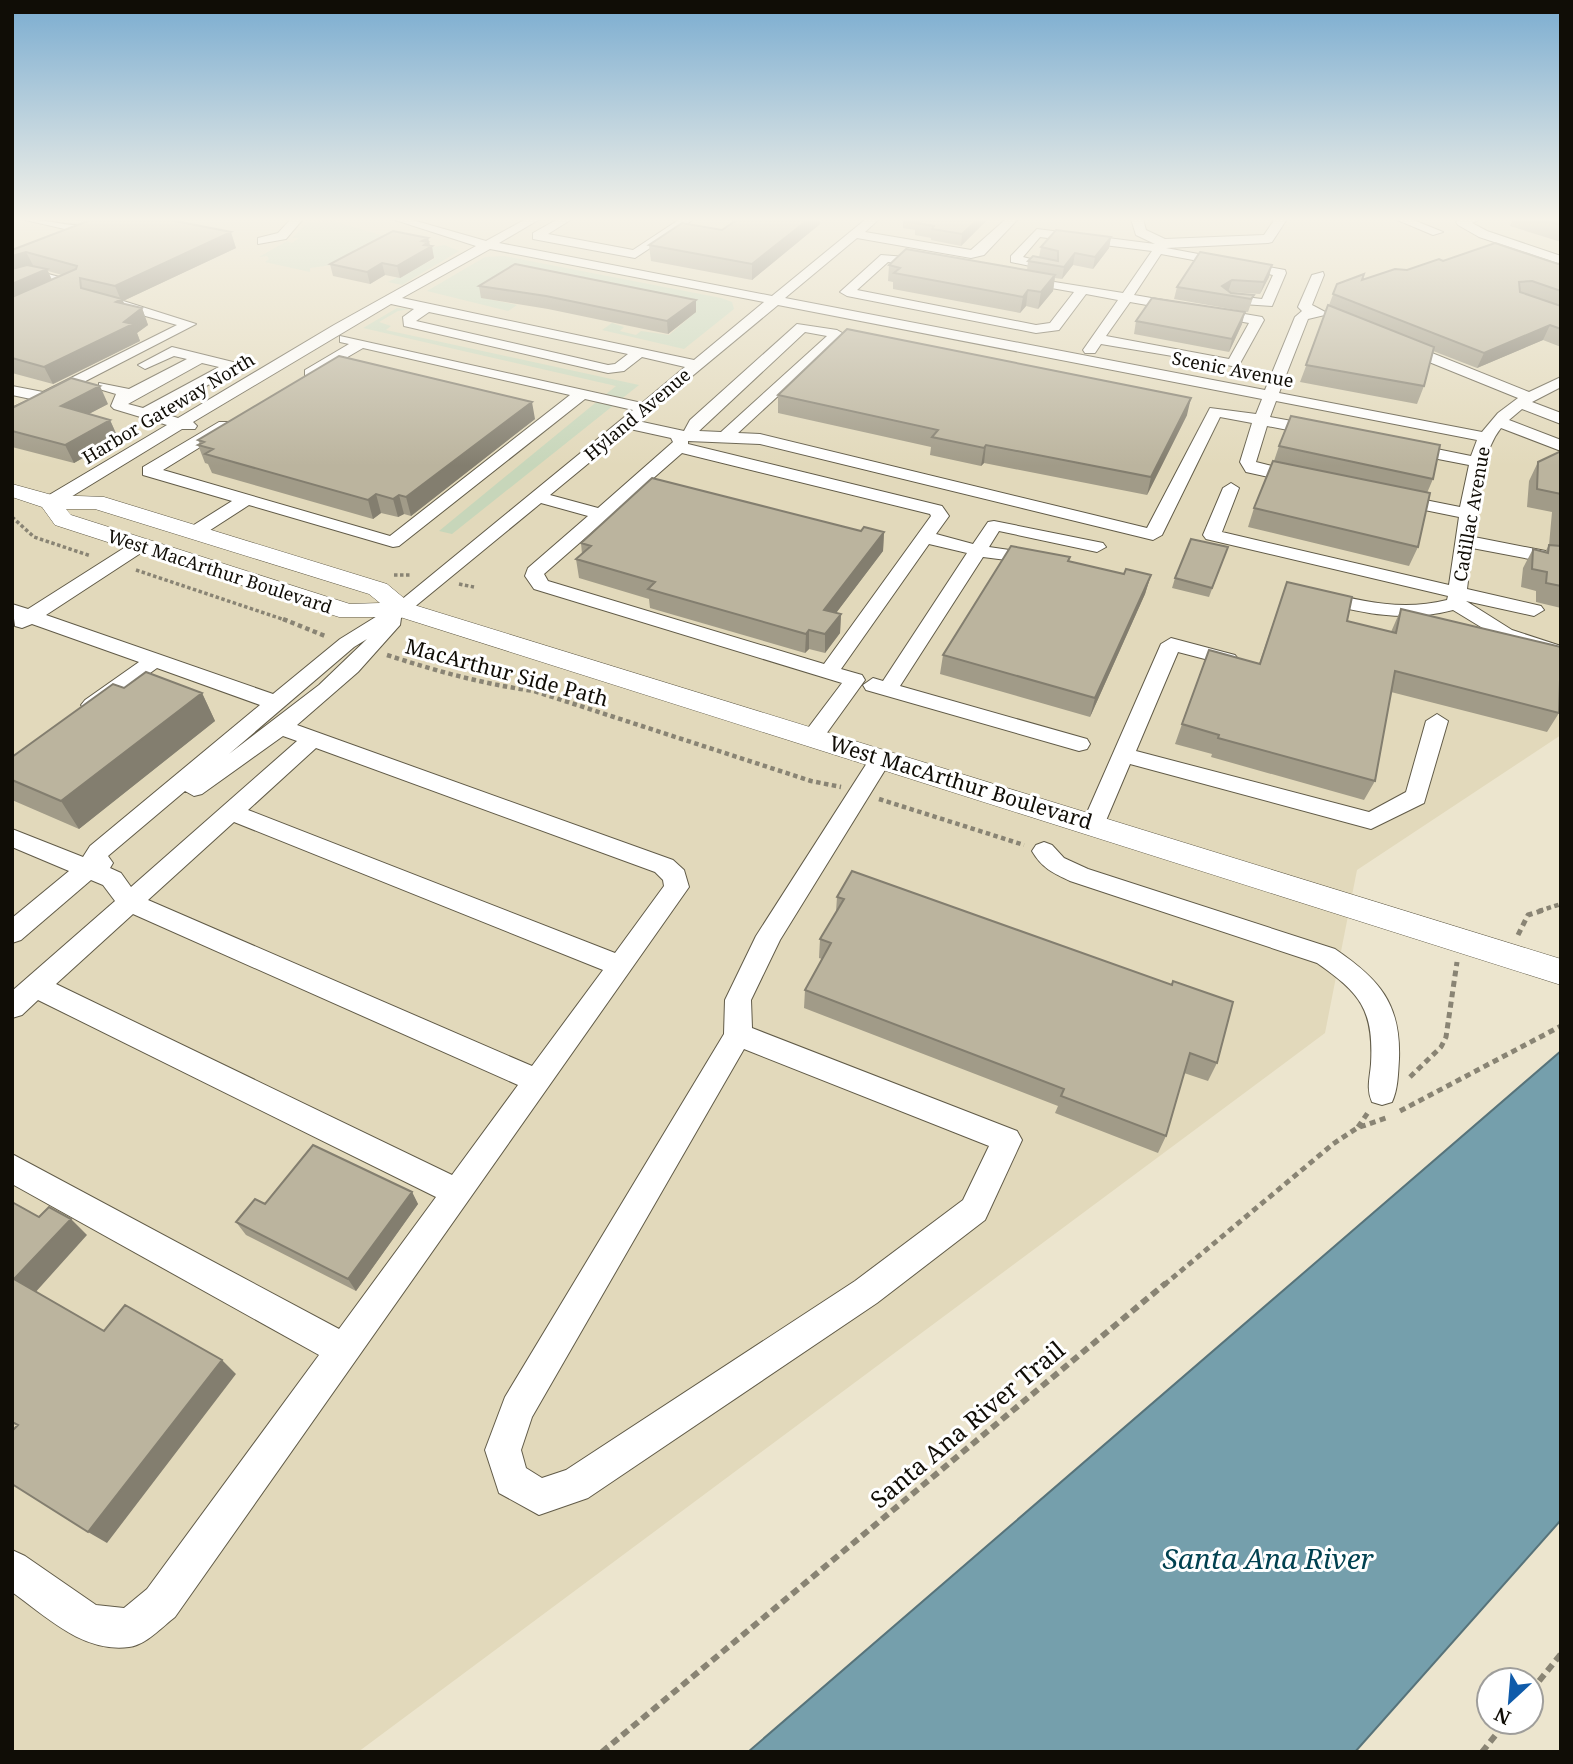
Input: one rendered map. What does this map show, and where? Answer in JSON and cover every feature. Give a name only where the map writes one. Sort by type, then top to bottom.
[{"type":"main road","name":"West MacArthur Boulevard","points":[[12,490],[50,502],[96,502],[378,589],[402,609]]},
{"type":"main road","name":"West MacArthur Boulevard","points":[[50,502],[64,520],[348,611],[402,609],[882,757],[1561,972]]},
{"type":"street","points":[[12,312],[35,301]]},
{"type":"street","points":[[12,414],[189,324],[103,301]]},
{"type":"street","name":"Harbor Gateway North","points":[[50,502],[329,329],[387,301]]},
{"type":"street","points":[[397,301],[695,365]]},
{"type":"street","name":"Hyland Avenue","points":[[402,609],[772,301]]},
{"type":"street","name":"Scenic Avenue","points":[[781,301],[1485,437]]},
{"type":"street","points":[[893,301],[1046,329],[1054,327],[1073,301]]},
{"type":"street","points":[[1083,359],[1123,301]]},
{"type":"street","points":[[1097,339],[1233,364],[1256,320],[1145,301]]},
{"type":"street","points":[[1307,301],[1305,307],[1337,320]]},
{"type":"street","points":[[428,307],[410,317],[409,323],[608,369],[619,368],[639,352]]},
{"type":"street","points":[[1312,310],[1302,317],[1261,420],[1248,462],[1252,468],[1324,484]]},
{"type":"street","points":[[927,329],[945,312]]},
{"type":"street","points":[[725,437],[844,335],[802,327],[536,572],[536,581],[548,587],[855,680],[1079,744]]},
{"type":"street","points":[[329,329],[361,342],[645,408]]},
{"type":"street","points":[[1388,341],[1524,400],[1561,419]]},
{"type":"street","points":[[293,384],[361,342]]},
{"type":"street","points":[[146,414],[232,366],[172,351],[104,386],[124,392],[119,406],[146,414],[213,432]]},
{"type":"street","points":[[122,398],[201,358]]},
{"type":"street","name":"Cadillac Avenue","points":[[1457,597],[1478,462],[1485,437],[1524,400],[1561,382]]},
{"type":"street","points":[[12,390],[45,397]]},
{"type":"street","points":[[236,419],[149,471],[393,542],[583,393]]},
{"type":"street","points":[[682,439],[760,439],[1153,535],[1209,409],[1331,433]]},
{"type":"street","points":[[1500,421],[1561,446]]},
{"type":"street","points":[[626,423],[936,510],[940,516],[830,672]]},
{"type":"street","points":[[1397,446],[1478,462]]},
{"type":"street","points":[[1231,488],[1212,535],[1457,597],[1534,610]]},
{"type":"street","points":[[1376,495],[1470,514]]},
{"type":"street","points":[[538,496],[601,514]]},
{"type":"street","points":[[195,533],[247,499]]},
{"type":"street","points":[[888,689],[994,526],[1005,526],[1097,547]]},
{"type":"street","points":[[925,537],[979,551],[1056,564]]},
{"type":"street","points":[[1466,541],[1561,560]]},
{"type":"street","points":[[12,628],[21,613],[141,545]]},
{"type":"street","points":[[1307,593],[1392,614],[1422,614],[1457,597]]},
{"type":"street","points":[[1457,597],[1493,630],[1515,641],[1561,652]]},
{"type":"street","points":[[12,933],[88,869],[112,858],[194,789],[246,755],[278,715],[347,643],[402,609]]},
{"type":"street","points":[[278,715],[370,650],[402,609]]},
{"type":"street","points":[[12,1569],[90,1624],[130,1628],[161,1603],[677,887],[675,876],[664,866],[313,739],[278,715],[154,661],[21,613]]},
{"type":"street","points":[[1094,824],[1171,644],[1228,659]]},
{"type":"street","points":[[78,716],[154,661]]},
{"type":"street","points":[[813,736],[855,680]]},
{"type":"street","points":[[1123,755],[1371,821],[1416,797],[1437,721]]},
{"type":"street","points":[[12,1007],[313,739]]},
{"type":"street","points":[[738,1035],[1007,1140],[974,1210],[866,1292],[657,1432],[575,1485],[539,1497],[512,1480],[503,1450],[517,1409],[738,1035],[738,1000],[769,936],[882,757]]},
{"type":"street","points":[[231,812],[620,966]]},
{"type":"street","points":[[12,837],[112,879],[130,902],[537,1081]]},
{"type":"street","points":[[1044,851],[1055,864],[1079,875],[1326,956],[1354,974],[1375,996],[1385,1021],[1382,1093]]},
{"type":"street","points":[[35,986],[457,1192]]},
{"type":"street","points":[[12,1168],[343,1350]]},
{"type":"path","points":[[12,517],[34,537],[347,643]]},
{"type":"path","name":"MacArthur Side Path","points":[[370,650],[459,678],[474,677],[505,687],[534,691],[811,781],[828,782],[1044,851]]},
{"type":"path","points":[[1516,957],[1519,928],[1528,915],[1561,904]]},
{"type":"path","name":"Santa Ana River Trail","points":[[1357,1128],[1382,1093],[1415,1074],[1446,1037],[1460,940]]},
{"type":"path","name":"Santa Ana River Trail","points":[[602,1752],[1333,1144],[1357,1128],[1390,1116],[1561,1026]]},
{"type":"path","points":[[1545,1674],[1561,1654]]},
{"type":"path","points":[[1482,1752],[1495,1736]]},
{"type":"shaded area","points":[[12,301],[1561,301],[1561,735],[1357,870],[1325,1033],[358,1752],[12,1752]]},
{"type":"green space","points":[[469,301],[499,301],[517,305],[508,311]]},
{"type":"green space","points":[[554,301],[730,301],[734,309],[684,349],[602,330],[612,323],[624,327],[620,331],[636,335],[641,331],[669,335],[697,311],[676,307]]},
{"type":"green space","points":[[397,308],[409,309],[398,311],[379,322],[391,326],[386,330],[639,385],[452,534],[439,531],[616,386],[363,328]]},
{"type":"water","name":"Santa Ana River","points":[[1561,1051],[1561,1520],[1355,1752],[748,1752]]},
{"type":"building","points":[[12,301],[117,301],[142,308],[124,322],[133,324],[44,367],[12,358]]},
{"type":"building","points":[[572,301],[694,301],[667,321]]},
{"type":"building","points":[[1150,301],[1174,301],[1245,312],[1232,339],[1136,321]]},
{"type":"building","points":[[1352,301],[1547,301],[1561,306],[1561,329],[1550,325],[1484,353]]},
{"type":"building","points":[[1328,305],[1434,347],[1424,386],[1306,365]]},
{"type":"building","points":[[847,329],[1191,398],[1151,477],[932,437],[938,430],[778,395]]},
{"type":"building","points":[[339,356],[532,402],[406,497],[399,495],[393,499],[376,494],[368,500],[205,454],[213,449],[198,445],[204,442],[198,440]]},
{"type":"building","points":[[71,378],[100,386],[61,406],[110,420],[65,445],[12,431],[12,408]]},
{"type":"building","points":[[1291,416],[1440,445],[1433,479],[1279,446]]},
{"type":"building","points":[[1561,451],[1561,494],[1537,489],[1538,462]]},
{"type":"building","points":[[1273,461],[1430,493],[1418,547],[1254,508]]},
{"type":"building","points":[[652,478],[861,531],[864,527],[884,532],[824,610],[841,614],[825,634],[809,630],[806,634],[648,589],[655,582],[576,559],[591,546],[581,543]]},
{"type":"building","points":[[1191,539],[1228,547],[1212,588],[1175,578]]},
{"type":"building","points":[[1549,545],[1561,546],[1561,586],[1546,583],[1547,572],[1532,569],[1533,549],[1548,553]]},
{"type":"building","points":[[1011,546],[1070,557],[1068,561],[1124,574],[1126,569],[1151,575],[1095,698],[943,655]]},
{"type":"building","points":[[1287,582],[1352,597],[1347,621],[1396,633],[1401,609],[1561,647],[1559,713],[1395,671],[1375,781],[1218,738],[1219,735],[1182,724],[1209,650],[1260,664]]},
{"type":"building","points":[[146,672],[202,693],[61,801],[12,780],[12,757],[113,684],[124,688]]},
{"type":"building","points":[[852,871],[1172,985],[1173,981],[1233,1002],[1217,1063],[1190,1053],[1166,1136],[1061,1096],[1064,1089],[805,990],[831,943],[820,939],[844,899],[837,897]]},
{"type":"building","points":[[313,1145],[412,1192],[348,1279],[236,1222],[255,1199],[265,1204]]},
{"type":"building","points":[[12,1202],[39,1217],[49,1207],[71,1219],[14,1279],[104,1331],[125,1305],[222,1360],[88,1532],[12,1484],[12,1431],[18,1425],[12,1422]]}]
